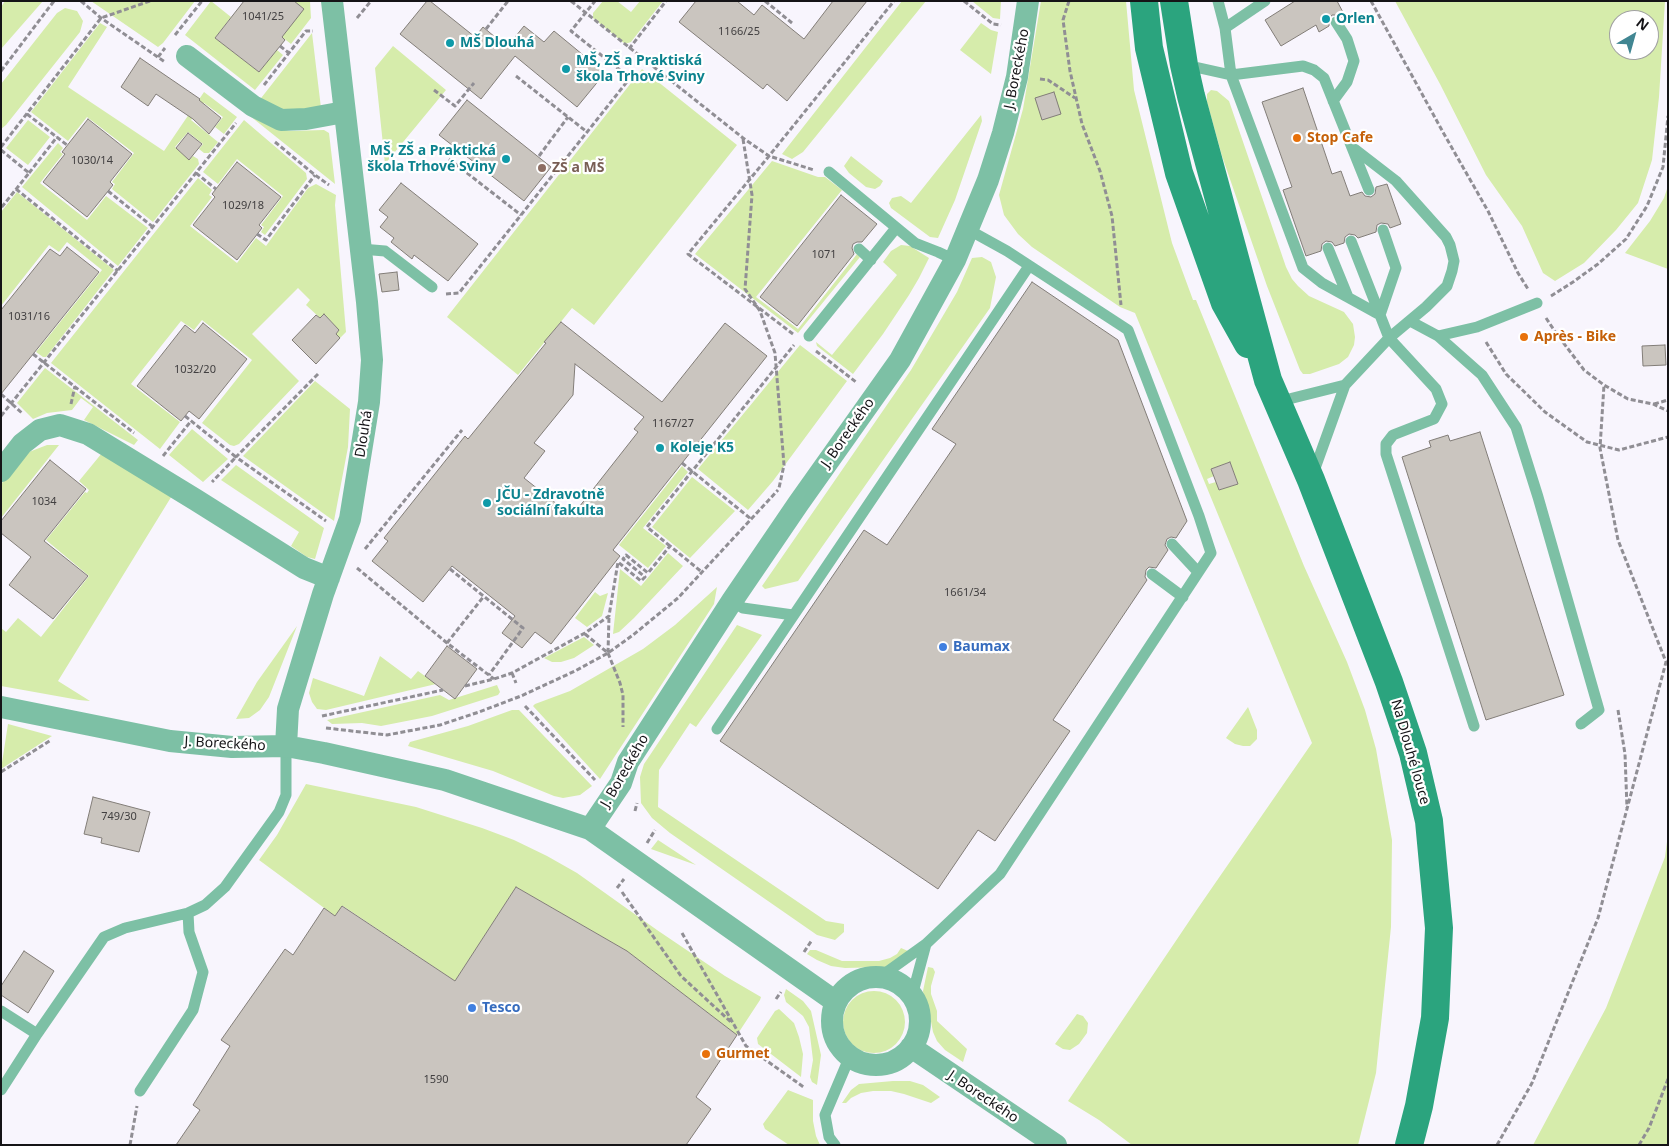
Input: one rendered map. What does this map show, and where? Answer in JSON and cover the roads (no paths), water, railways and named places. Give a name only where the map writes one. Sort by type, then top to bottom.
[{"type":"main road","points":[[1144,1],[1149,48],[1179,173],[1225,303],[1273,391]]},
{"type":"main road","points":[[1174,1],[1184,65],[1273,391]]},
{"type":"main road","name":"Na Dlouhé louce","points":[[1273,391],[1311,480],[1389,682],[1413,753],[1428,821],[1439,928],[1435,1018],[1419,1106],[1409,1145]]},
{"type":"street","name":"Dlouhá","points":[[286,746],[288,709],[329,578],[350,519],[369,402],[372,360],[332,1]]},
{"type":"street","name":"J. Boreckého","points":[[590,829],[620,783],[628,762],[732,601],[900,360],[955,260],[969,230],[988,180],[1003,133],[1017,77],[1028,1]]},
{"type":"street","points":[[187,56],[250,104],[281,120],[306,119],[344,112]]},
{"type":"street","points":[[1,471],[22,444],[40,430],[60,425],[88,434],[304,568],[329,578]]},
{"type":"street","name":"J. Boreckého","points":[[1,707],[170,741],[232,747],[286,746],[445,780],[590,829],[836,1002]]},
{"type":"street","points":[[880,977],[892,980],[904,987],[912,996],[918,1009],[920,1022],[917,1035],[911,1047],[901,1057],[889,1063],[875,1065],[862,1063],[850,1056],[839,1045],[833,1032],[832,1017],[836,1002],[843,991],[854,982],[866,978],[880,977]]},
{"type":"street","name":"J. Boreckého","points":[[911,1047],[1056,1145]]},
{"type":"lane","points":[[1218,1],[1225,28],[1232,75],[1289,219],[1304,268],[1322,283],[1380,315]]},
{"type":"lane","points":[[1225,28],[1265,1]]},
{"type":"lane","points":[[1333,101],[1347,82],[1354,61],[1347,39],[1336,22]]},
{"type":"lane","points":[[1184,65],[1232,75],[1303,66],[1314,70],[1324,78],[1369,190]]},
{"type":"lane","points":[[1311,480],[1345,385],[1389,338],[1426,307],[1447,286],[1454,262],[1446,237],[1396,181],[1352,147]]},
{"type":"lane","points":[[829,172],[915,243],[955,260]]},
{"type":"lane","points":[[809,336],[896,228]]},
{"type":"lane","points":[[880,977],[926,944],[1000,874],[1211,553],[1199,516],[1128,330],[969,230]]},
{"type":"lane","points":[[1380,315],[1396,268],[1383,230]]},
{"type":"lane","points":[[1351,241],[1389,338],[1436,389],[1442,404],[1434,419],[1393,435],[1386,444],[1386,454],[1474,726]]},
{"type":"lane","points":[[1328,248],[1348,297]]},
{"type":"lane","points":[[859,249],[871,260]]},
{"type":"lane","points":[[361,250],[385,251],[432,287]]},
{"type":"lane","points":[[717,729],[1029,266]]},
{"type":"lane","points":[[1438,336],[1477,327],[1537,303]]},
{"type":"lane","points":[[1410,321],[1438,336],[1482,375],[1516,427],[1599,710],[1581,724]]},
{"type":"lane","points":[[1273,391],[1345,385]]},
{"type":"lane","points":[[1172,544],[1198,572]]},
{"type":"lane","points":[[1152,574],[1182,597]]},
{"type":"lane","points":[[732,601],[743,608],[794,615]]},
{"type":"lane","points":[[1,1090],[104,937],[125,928],[188,913],[205,905],[225,888],[279,812],[286,794],[286,746]]},
{"type":"lane","points":[[140,1090],[193,1010],[203,972],[189,932],[188,913]]},
{"type":"lane","points":[[912,996],[926,944]]},
{"type":"lane","points":[[1,1011],[37,1034]]},
{"type":"lane","points":[[835,1145],[829,1137],[825,1115],[850,1056]]},
{"type":"place","name":"Orlen","points":[[1326,19]]},
{"type":"place","name":"MŠ Dlouhá","points":[[450,43]]},
{"type":"place","name":"MŠ, ZŠ a Praktiská škola Trhové Sviny","points":[[566,69]]},
{"type":"place","name":"Stop Cafe","points":[[1297,138]]},
{"type":"place","name":"MŠ, ZŠ a Praktická škola Trhové Sviny","points":[[506,159]]},
{"type":"place","name":"ZŠ a MŠ","points":[[542,168]]},
{"type":"place","name":"Après - Bike","points":[[1524,337]]},
{"type":"place","name":"Koleje K5","points":[[660,448]]},
{"type":"place","name":"JČU - Zdravotně sociální fakulta","points":[[487,503]]},
{"type":"place","name":"Baumax","points":[[943,647]]},
{"type":"place","name":"Tesco","points":[[472,1008]]},
{"type":"place","name":"Gurmet","points":[[706,1054]]}]
